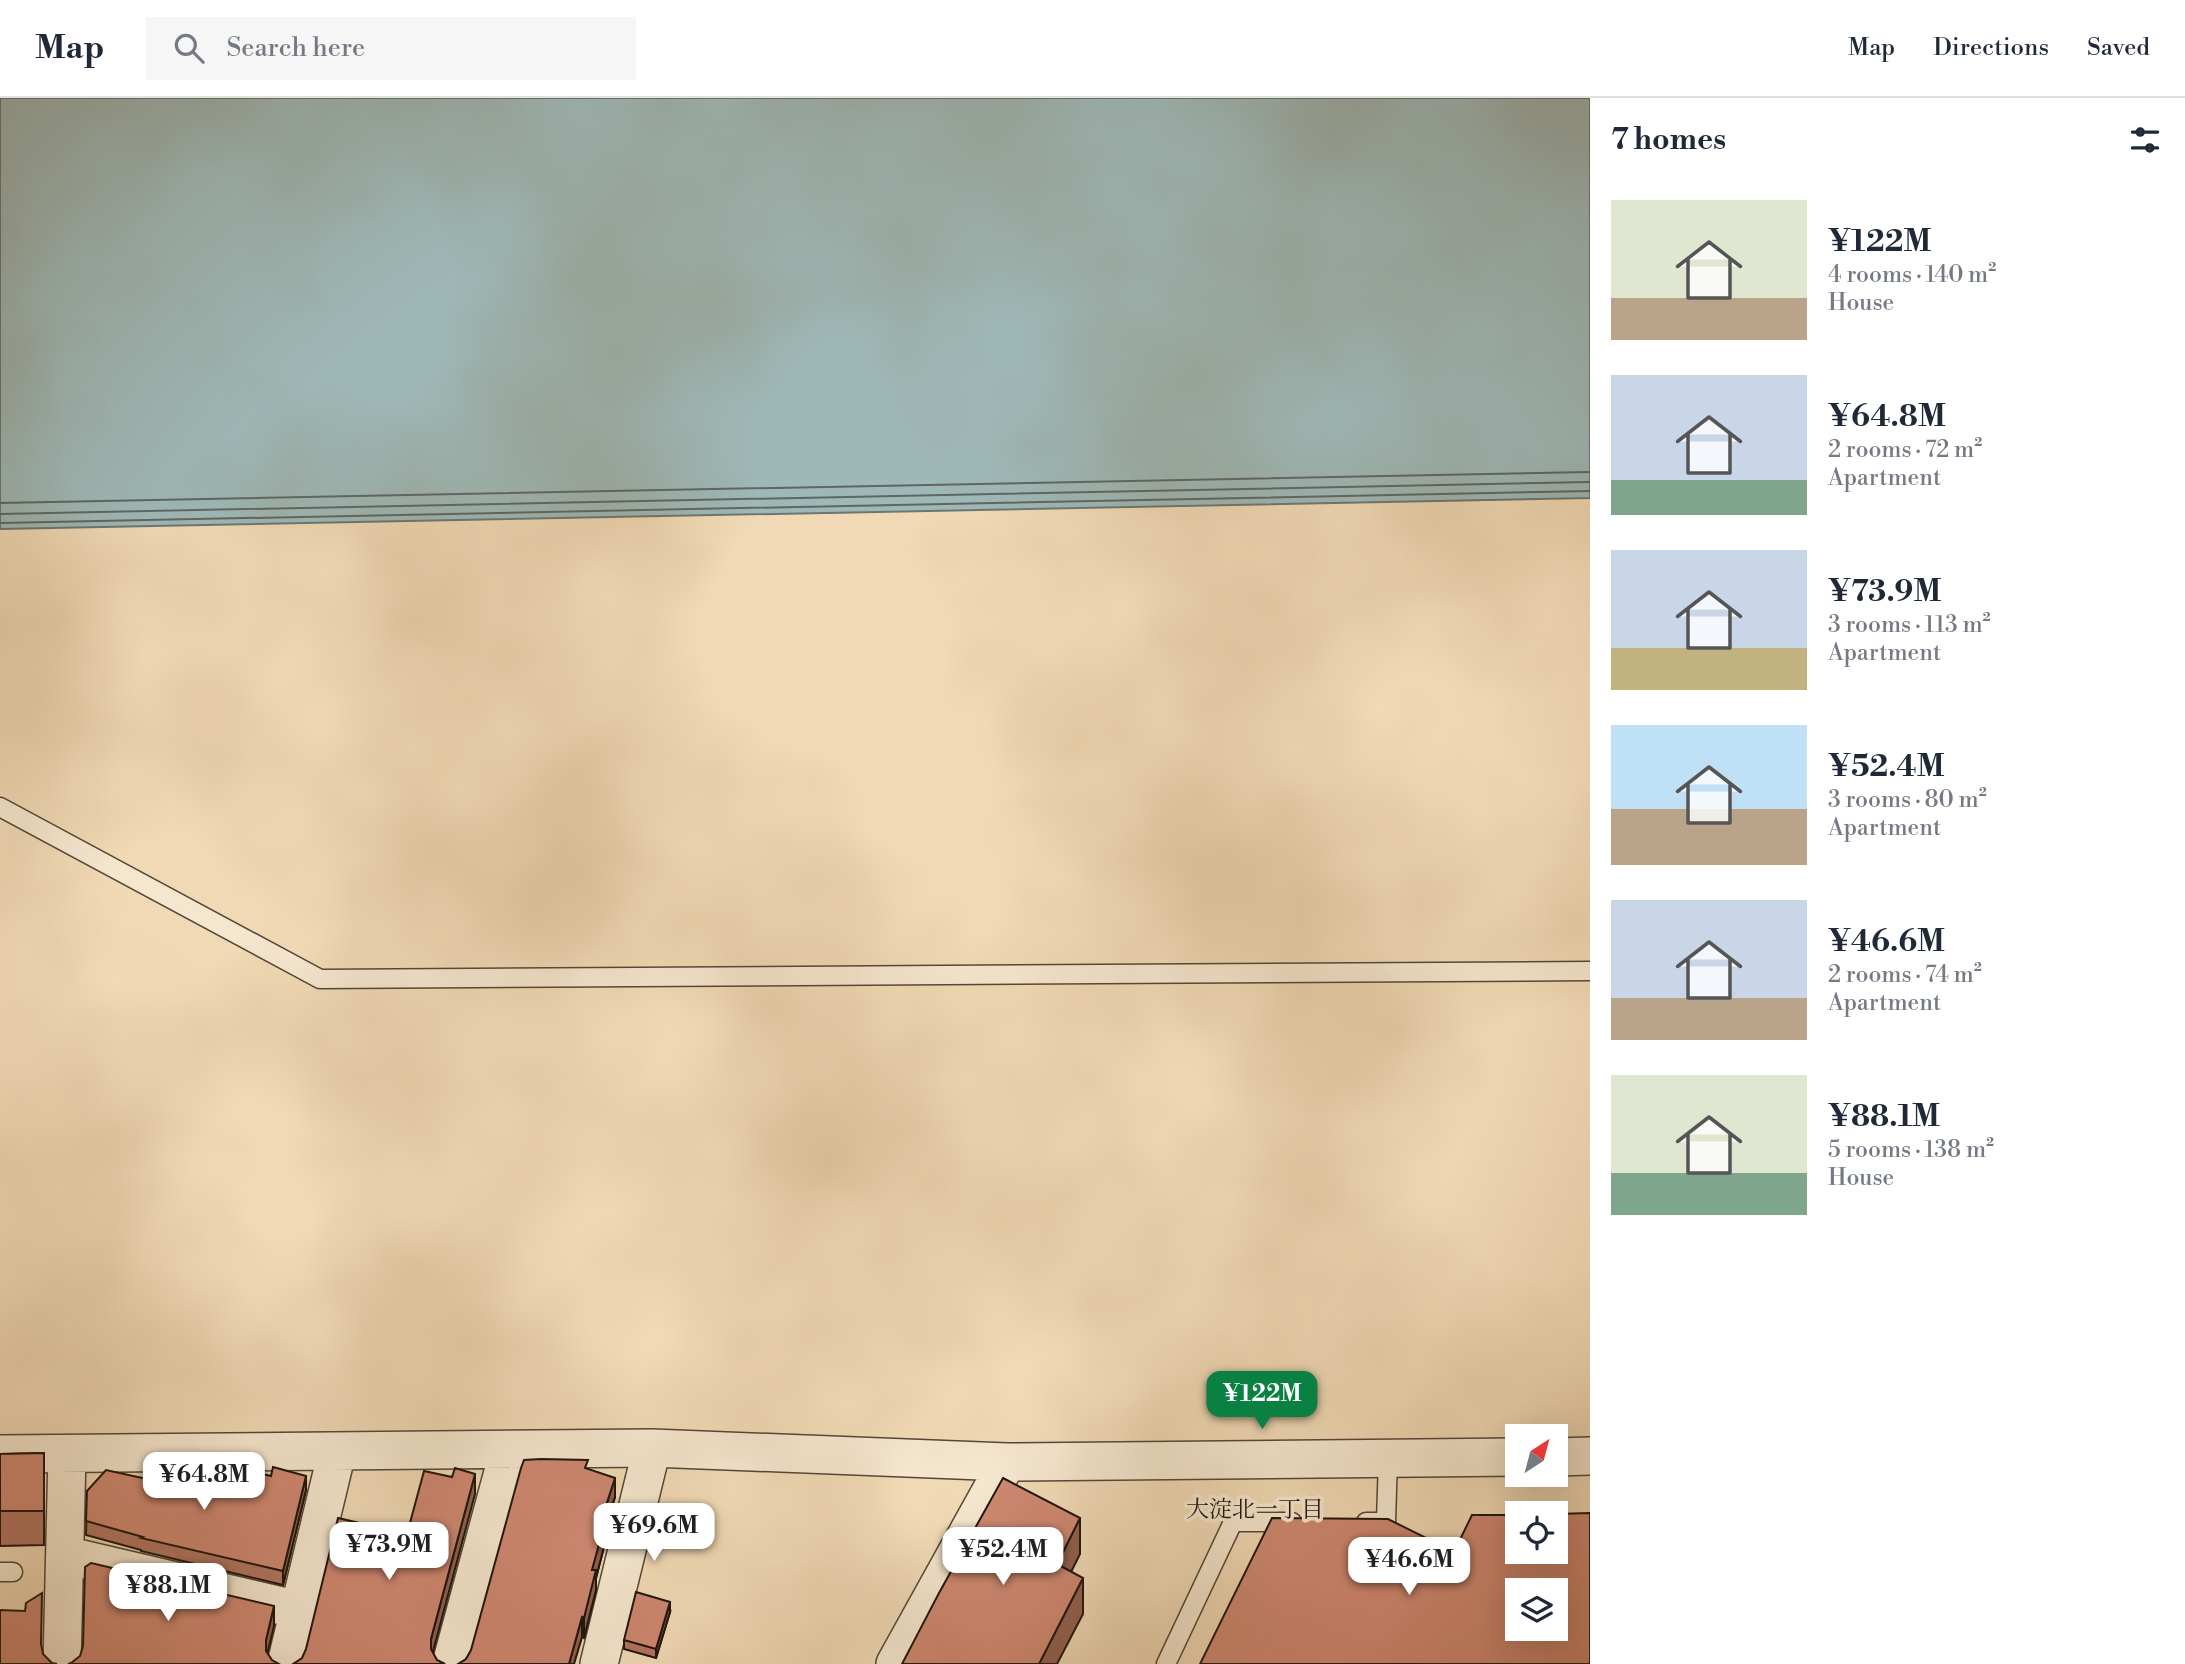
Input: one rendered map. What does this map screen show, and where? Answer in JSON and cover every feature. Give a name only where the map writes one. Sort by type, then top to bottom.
[{"type":"street","points":[[599,1664],[652,1448]]},
{"type":"street","points":[[0,1454],[652,1448],[1007,1462],[1505,1457]]},
{"type":"street","points":[[451,1664],[509,1450]]},
{"type":"street","points":[[286,1664],[337,1452]]},
{"type":"street","points":[[62,1664],[67,1455]]},
{"type":"street","points":[[1568,1457],[1590,1456]]},
{"type":"street","points":[[895,1664],[1007,1462]]},
{"type":"street","points":[[65,1555],[299,1610]]},
{"type":"lane","points":[[0,807],[320,979],[1590,971]]},
{"type":"lane","points":[[1344,1522],[1386,1522],[1388,1458]]},
{"type":"lane","points":[[1166,1664],[1233,1522],[1302,1522]]},
{"type":"water","points":[[0,98],[1590,98],[1590,498],[0,529]]},
{"type":"building","points":[[44,1453],[44,1511],[0,1511],[0,1454]]},
{"type":"building","points":[[524,1460],[588,1460],[585,1468],[615,1478],[602,1518],[606,1519],[592,1570],[596,1570],[569,1664],[458,1664],[466,1659],[471,1650]]},
{"type":"building","points":[[273,1467],[306,1476],[283,1571],[141,1538],[143,1537],[86,1521],[87,1491],[106,1470],[147,1479],[148,1472],[155,1475],[157,1470],[181,1476],[182,1470],[210,1477],[212,1471],[261,1480],[263,1474],[271,1476]]},
{"type":"building","points":[[455,1468],[475,1474],[431,1639],[431,1649],[437,1660],[445,1664],[293,1664],[302,1658],[306,1649],[338,1518],[407,1534],[424,1471],[452,1477]]},
{"type":"building","points":[[1003,1478],[1080,1518],[1057,1564],[1083,1578],[1039,1664],[902,1664],[939,1593]]},
{"type":"building","points":[[1590,1513],[1590,1664],[1200,1664],[1272,1518],[1388,1519],[1454,1552],[1472,1515],[1505,1515],[1505,1564],[1568,1564],[1568,1514]]},
{"type":"building","points":[[91,1563],[274,1606],[266,1651],[272,1660],[279,1664],[68,1664],[80,1656],[83,1646],[85,1567]]},
{"type":"building","points":[[636,1592],[670,1602],[656,1649],[624,1640]]},
{"type":"building","points":[[42,1593],[43,1654],[57,1664],[0,1664],[0,1610],[25,1611],[26,1603]]},
{"type":"district","name":"大淀北一丁目","points":[[1255,1509]]}]
